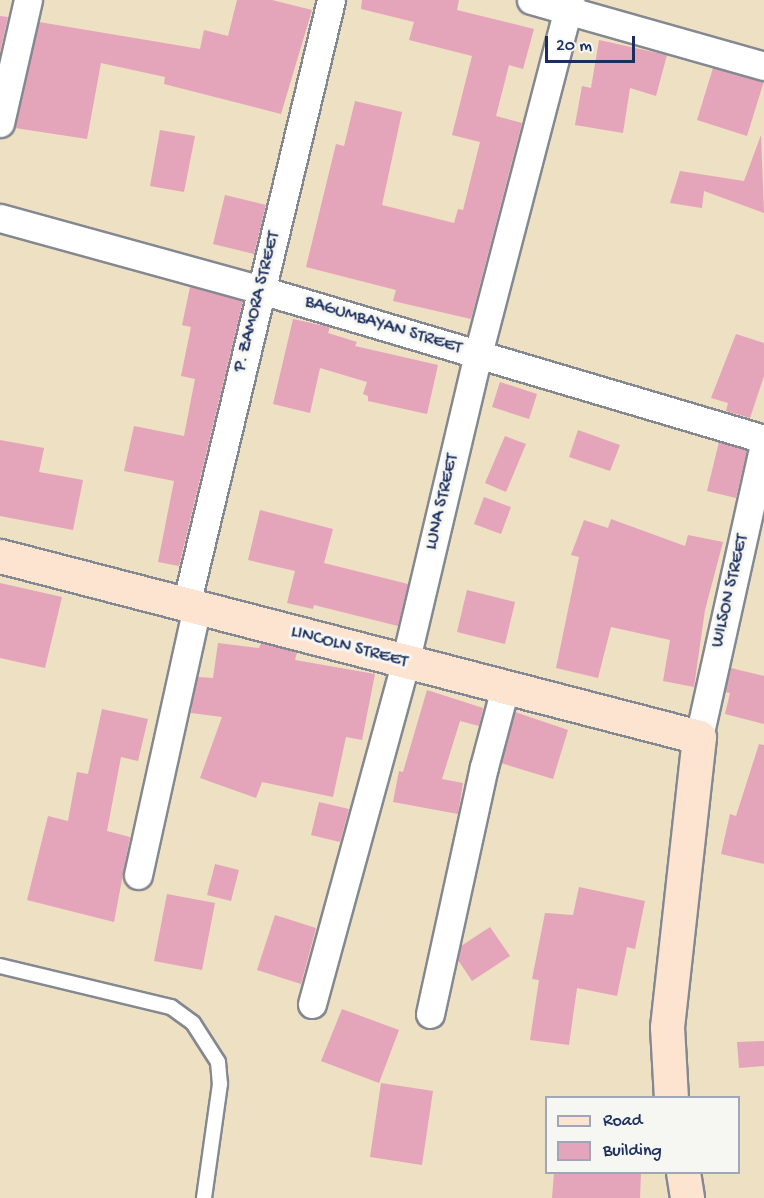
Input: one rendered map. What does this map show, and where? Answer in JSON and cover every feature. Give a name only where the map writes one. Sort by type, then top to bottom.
[{"type":"street","points":[[0,123],[28,0]]},
{"type":"street","name":"P. ZAMORA STREET","points":[[138,875],[191,606],[261,290],[332,0]]},
{"type":"street","points":[[531,0],[569,5],[764,66]]},
{"type":"street","name":"LUNA STREET","points":[[312,1004],[405,663],[478,354],[569,5]]},
{"type":"street","name":"BAGUMBAYAN STREET","points":[[0,218],[261,290],[764,439]]},
{"type":"street","name":"WILSON STREET","points":[[699,737],[764,445]]},
{"type":"street","name":"LINCOLN STREET","points":[[0,556],[405,663],[699,737]]},
{"type":"street","points":[[430,1014],[484,767],[505,688]]},
{"type":"street","points":[[671,1096],[667,1027],[699,737]]},
{"type":"street","points":[[683,1174],[687,1198]]},
{"type":"lane","points":[[0,966],[171,1007],[193,1023],[218,1062],[220,1084],[204,1198]]},
{"type":"building","points":[[237,0],[272,0],[312,10],[281,114],[164,84],[165,77],[101,63],[87,139],[15,128],[39,22],[200,49],[204,30],[228,36]]},
{"type":"building","points":[[362,0],[459,0],[457,10],[534,29],[523,69],[509,65],[496,116],[522,123],[471,319],[393,301],[396,290],[306,267],[336,144],[344,146],[355,101],[402,112],[382,205],[454,223],[458,209],[463,210],[480,142],[452,135],[472,56],[409,40],[414,22],[361,9]]},
{"type":"building","points":[[0,16],[8,17],[0,52]]},
{"type":"building","points":[[599,40],[667,55],[656,96],[630,88],[623,133],[575,125],[582,86],[591,88]]},
{"type":"building","points":[[713,68],[764,81],[747,136],[697,120]]},
{"type":"building","points":[[160,130],[195,136],[184,192],[150,186]]},
{"type":"building","points":[[761,135],[764,213],[704,191],[702,208],[670,203],[680,171],[744,181]]},
{"type":"building","points":[[225,195],[266,205],[254,254],[213,244]]},
{"type":"building","points":[[190,287],[243,301],[179,566],[158,562],[174,481],[124,471],[134,426],[184,436],[195,379],[181,376],[191,327],[182,325]]},
{"type":"building","points":[[293,319],[330,327],[328,333],[357,342],[355,346],[438,365],[427,414],[368,401],[368,396],[363,394],[367,382],[320,368],[310,413],[273,404]]},
{"type":"building","points":[[736,334],[764,343],[764,376],[750,418],[726,411],[728,403],[711,398]]},
{"type":"building","points":[[500,382],[537,394],[529,419],[492,407]]},
{"type":"building","points":[[578,430],[620,445],[610,471],[569,457]]},
{"type":"building","points":[[505,436],[526,444],[506,492],[485,483]]},
{"type":"building","points":[[0,440],[44,448],[39,472],[83,480],[73,530],[0,516]]},
{"type":"building","points":[[719,442],[747,450],[736,498],[707,491]]},
{"type":"building","points":[[484,497],[511,507],[501,534],[474,524]]},
{"type":"building","points":[[260,510],[333,529],[324,563],[408,584],[398,626],[314,605],[313,609],[287,603],[295,571],[248,560]]},
{"type":"building","points":[[611,519],[685,546],[688,535],[723,542],[705,610],[694,687],[663,681],[670,640],[611,627],[598,678],[556,668],[579,557],[571,555],[584,520],[608,528]]},
{"type":"building","points":[[0,583],[62,597],[45,668],[0,658]]},
{"type":"building","points":[[467,590],[515,602],[505,644],[457,632]]},
{"type":"building","points":[[218,643],[259,648],[261,643],[297,652],[295,660],[375,674],[362,740],[346,737],[333,797],[262,782],[256,798],[200,778],[222,717],[191,713],[193,696],[198,677],[213,678]]},
{"type":"building","points":[[731,668],[764,676],[764,724],[725,714],[730,693],[725,692]]},
{"type":"building","points":[[427,690],[483,708],[479,726],[460,721],[442,779],[463,783],[458,814],[393,802],[399,771],[403,772]]},
{"type":"building","points":[[102,709],[148,719],[138,761],[121,757],[107,831],[130,837],[114,922],[27,900],[48,816],[68,821],[77,772],[88,774]]},
{"type":"building","points":[[515,712],[568,730],[553,779],[501,763]]},
{"type":"building","points":[[759,744],[764,745],[764,864],[721,854],[730,814],[736,816]]},
{"type":"building","points":[[319,802],[349,809],[340,842],[311,835]]},
{"type":"building","points":[[215,864],[239,870],[231,901],[207,895]]},
{"type":"building","points":[[579,887],[645,901],[635,949],[627,947],[617,996],[577,988],[569,1045],[530,1040],[539,980],[532,979],[545,913],[573,915]]},
{"type":"building","points":[[167,894],[215,903],[202,970],[154,961]]},
{"type":"building","points":[[275,915],[316,928],[301,984],[257,970]]},
{"type":"building","points":[[490,927],[510,956],[472,981],[458,960],[461,946]]},
{"type":"building","points":[[342,1009],[399,1030],[379,1083],[321,1061]]},
{"type":"building","points":[[764,1041],[764,1066],[739,1068],[737,1042]]},
{"type":"building","points":[[381,1083],[433,1091],[422,1165],[370,1157]]},
{"type":"building","points":[[554,1174],[641,1174],[640,1198],[552,1198]]}]
